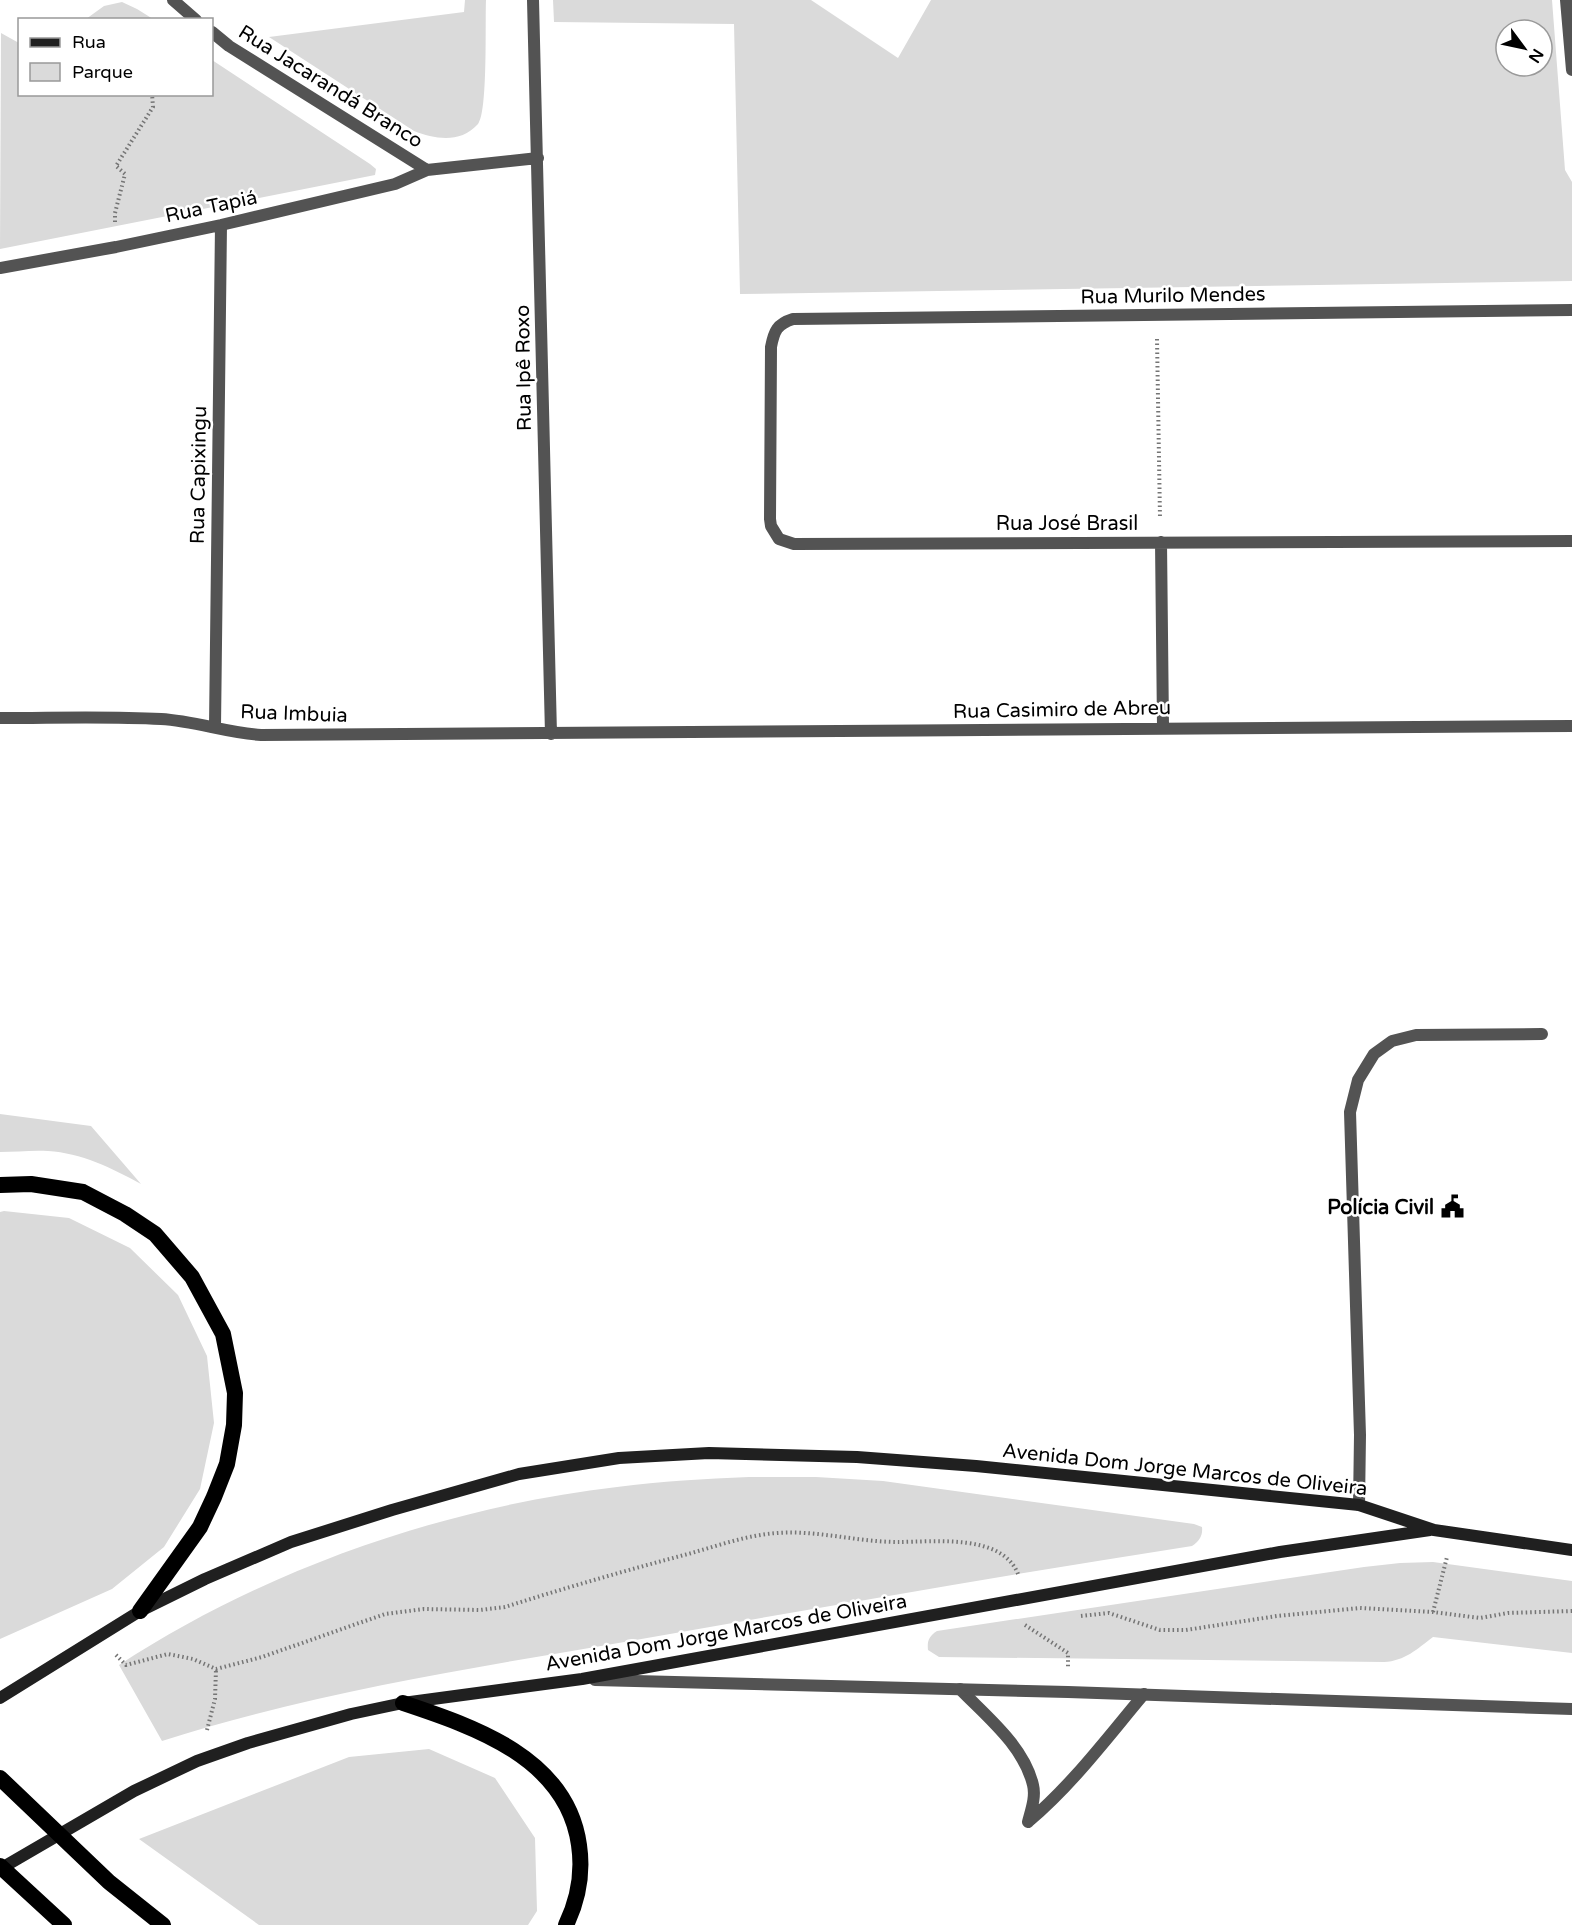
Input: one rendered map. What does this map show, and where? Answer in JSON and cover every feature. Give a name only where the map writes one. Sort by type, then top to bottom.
[{"type":"highway","points":[[0,1185],[31,1184],[83,1192],[125,1214],[155,1234],[192,1277],[223,1334],[235,1393],[234,1425],[227,1464],[200,1527],[140,1611]]},
{"type":"highway","points":[[403,1703],[474,1729],[516,1751],[545,1773],[558,1790],[571,1813],[582,1862],[578,1890],[566,1925]]},
{"type":"highway","points":[[0,1778],[109,1882],[163,1925]]},
{"type":"highway","points":[[0,1867],[64,1925]]},
{"type":"highway","points":[[40,1903],[50,1925]]},
{"type":"main road","name":"Avenida Dom Jorge Marcos de Oliveira","points":[[0,1698],[140,1611],[291,1542],[519,1474],[619,1458],[709,1453],[857,1456],[976,1466],[1359,1505],[1434,1530]]},
{"type":"main road","name":"Avenida Dom Jorge Marcos de Oliveira","points":[[0,1867],[134,1791],[197,1761],[299,1727],[403,1703],[582,1679],[1280,1552],[1434,1530]]},
{"type":"main road","points":[[1434,1530],[1572,1550]]},
{"type":"street","points":[[173,0],[194,18]]},
{"type":"street","name":"Rua Ipê Roxo","points":[[533,0],[551,734]]},
{"type":"street","points":[[1566,0],[1572,70]]},
{"type":"street","name":"Rua Jacarandá Branco","points":[[213,33],[228,46],[427,170],[538,158]]},
{"type":"street","name":"Rua Tapiá","points":[[0,268],[221,225],[395,184],[427,170]]},
{"type":"street","name":"Rua Capixingu","points":[[215,727],[221,225]]},
{"type":"street","name":"Rua Murilo Mendes","points":[[776,327],[793,319],[1572,310]]},
{"type":"street","name":"Rua José Brasil","points":[[776,327],[771,347],[770,519],[771,526],[779,539],[794,544],[1572,541]]},
{"type":"street","points":[[1161,542],[1163,727]]},
{"type":"street","name":"Rua Imbuia","points":[[0,718],[163,719],[261,735],[551,734]]},
{"type":"street","name":"Rua Casimiro de Abreu","points":[[551,734],[1163,727],[1572,726]]},
{"type":"street","points":[[1359,1505],[1360,1435],[1350,1112],[1358,1080],[1374,1054],[1392,1041],[1416,1035],[1542,1034]]},
{"type":"street","points":[[582,1679],[1144,1694],[1572,1709]]},
{"type":"street","points":[[960,1689],[1013,1744],[1024,1763],[1033,1785],[1034,1801],[1028,1822],[1045,1808],[1073,1778],[1144,1694]]},
{"type":"path","points":[[116,247],[115,213],[125,174],[116,166],[153,107],[152,96]]},
{"type":"path","points":[[1157,314],[1161,542]]},
{"type":"path","points":[[99,1637],[126,1665],[168,1654],[193,1659],[216,1669],[262,1657],[385,1614],[424,1609],[480,1610],[505,1606],[657,1562],[774,1533],[808,1532],[873,1542],[966,1542],[1006,1557],[1014,1564],[1018,1573],[1024,1624],[1068,1653],[1068,1692]]},
{"type":"path","points":[[1433,1612],[1452,1532]]},
{"type":"path","points":[[1077,1617],[1108,1613],[1146,1627],[1160,1630],[1186,1630],[1360,1608],[1433,1612],[1480,1618],[1508,1613],[1572,1611]]},
{"type":"path","points":[[1024,1624],[1034,1623]]},
{"type":"path","points":[[197,1761],[215,1699],[216,1669]]},
{"type":"green space","points":[[465,0],[486,0],[485,85],[478,124],[463,135],[455,137],[439,138],[414,131],[269,37],[464,12]]},
{"type":"green space","points":[[553,0],[811,0],[898,58],[931,0],[1552,0],[1553,18],[1494,18],[1494,78],[1554,78],[1554,26],[1565,170],[1572,182],[1572,281],[740,294],[734,24],[554,22]]},
{"type":"green space","points":[[122,2],[151,18],[87,18],[104,6]]},
{"type":"green space","points":[[1,33],[18,42],[18,96],[213,96],[213,61],[376,169],[375,175],[0,249]]},
{"type":"green space","points":[[0,1114],[91,1126],[141,1184],[108,1167],[60,1152],[0,1152]]},
{"type":"green space","points":[[0,1212],[69,1218],[130,1248],[178,1295],[207,1356],[214,1423],[200,1489],[164,1547],[112,1589],[0,1639]]},
{"type":"green space","points":[[749,1477],[816,1477],[883,1481],[1194,1524],[1202,1527],[1202,1533],[1199,1540],[1192,1546],[911,1592],[394,1683],[278,1708],[162,1741],[119,1665],[175,1631],[295,1572],[422,1527],[552,1496],[650,1483]]},
{"type":"green space","points":[[1433,1562],[1572,1581],[1572,1653],[1433,1637],[1405,1657],[1384,1662],[939,1657],[928,1650],[929,1639],[937,1631],[1364,1567]]},
{"type":"green space","points":[[429,1749],[495,1778],[535,1838],[537,1911],[528,1925],[259,1925],[139,1839],[349,1757]]},
{"type":"place","name":"Polícia Civil","points":[[1452,1207]]}]
